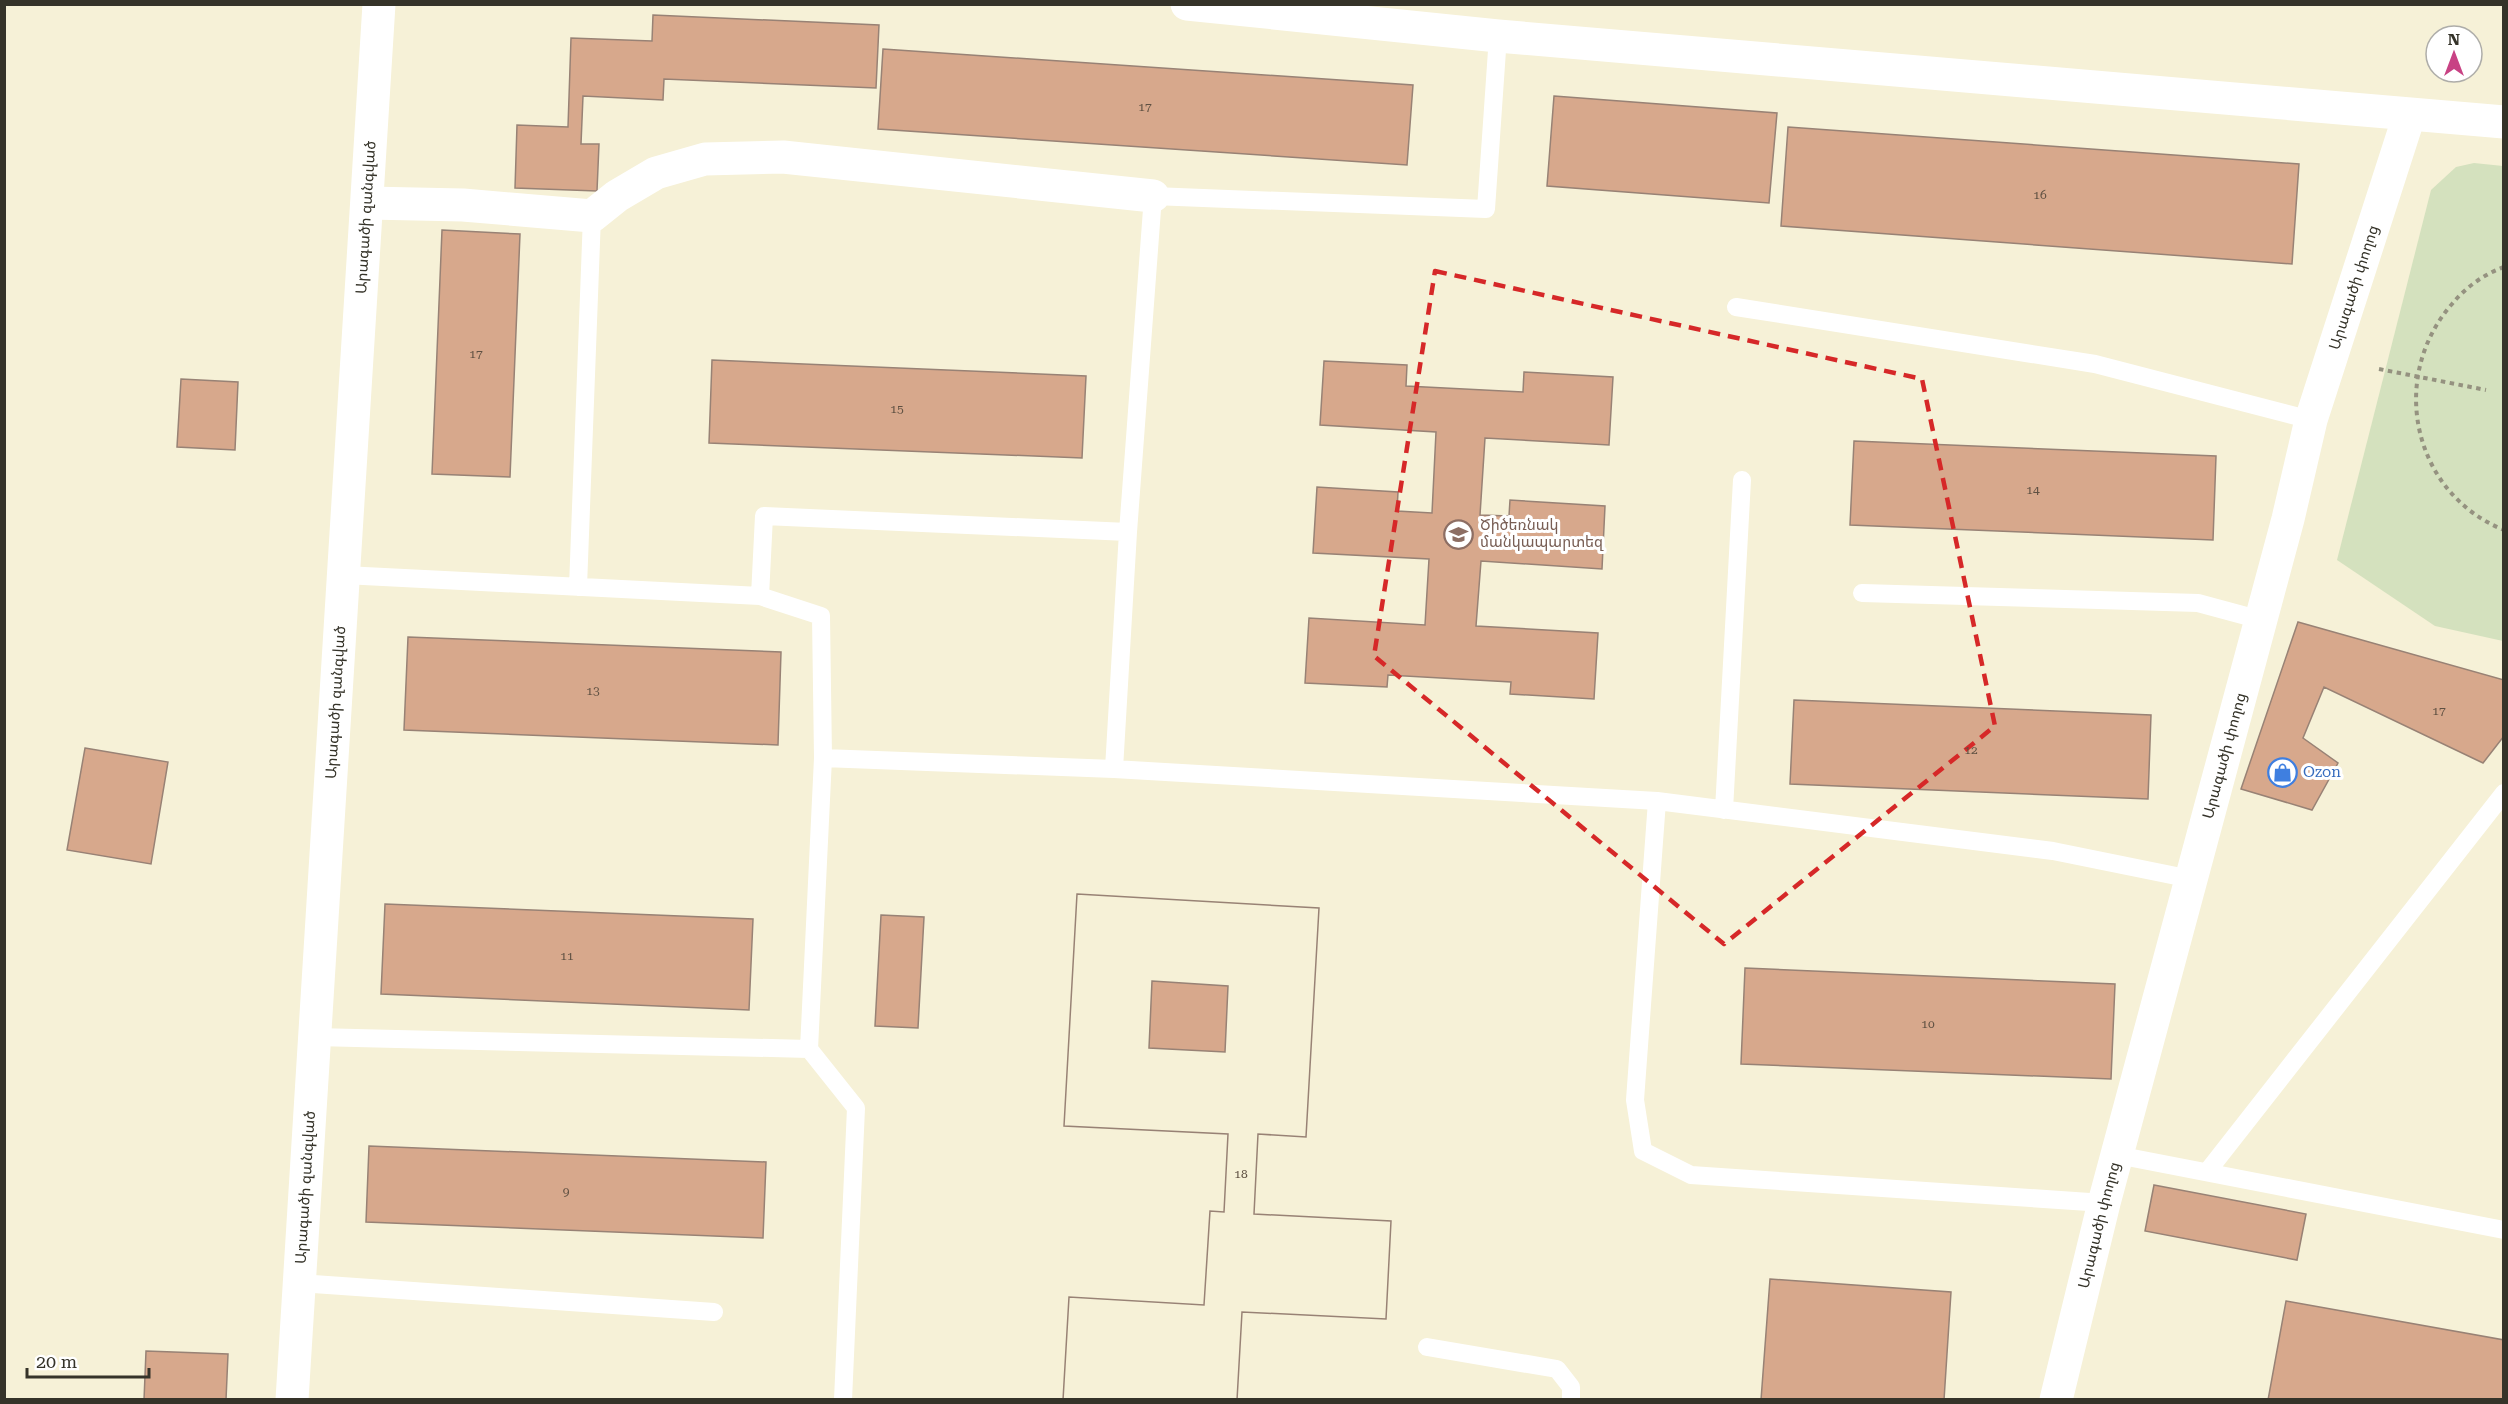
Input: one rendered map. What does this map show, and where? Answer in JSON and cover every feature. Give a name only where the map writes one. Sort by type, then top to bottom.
[{"type":"street","name":"Արագածի զանգված","points":[[292,1400],[379,4]]},
{"type":"street","points":[[1187,4],[1498,36],[2409,116],[2504,122]]},
{"type":"street","name":"Արագածի փողոց","points":[[2056,1400],[2104,1203],[2261,620],[2311,420],[2409,116]]},
{"type":"street","points":[[368,203],[463,205],[592,216],[616,196],[656,173],[705,159],[783,157],[1153,196]]},
{"type":"lane","points":[[1114,769],[1128,532],[1153,196],[1486,209],[1498,36]]},
{"type":"lane","points":[[578,587],[592,216]]},
{"type":"lane","points":[[1736,307],[2095,364],[2311,420]]},
{"type":"lane","points":[[1724,810],[1742,480]]},
{"type":"lane","points":[[760,596],[764,516],[1128,532]]},
{"type":"lane","points":[[344,575],[760,596],[822,616],[823,758],[809,1049],[856,1108],[843,1400]]},
{"type":"lane","points":[[1862,592],[2198,603],[2261,620]]},
{"type":"lane","points":[[823,758],[1114,769],[1657,801],[2053,851],[2191,879]]},
{"type":"lane","points":[[2207,1172],[2504,793]]},
{"type":"lane","points":[[1657,801],[1635,1100],[1643,1151],[1691,1175],[2104,1203]]},
{"type":"lane","points":[[315,1037],[809,1049]]},
{"type":"lane","points":[[2117,1155],[2504,1230]]},
{"type":"lane","points":[[299,1283],[714,1312]]},
{"type":"lane","points":[[1427,1347],[1557,1369],[1571,1387],[1571,1400]]},
{"type":"path","points":[[2504,267],[2478,280],[2444,313],[2431,333],[2416,376],[2416,417],[2423,445],[2435,470],[2451,494],[2473,513],[2504,530]]},
{"type":"path","points":[[2379,369],[2486,390]]},
{"type":"highlighted area","points":[[1435,271],[1922,379],[1995,726],[1724,944],[1374,656]]},
{"type":"green space","points":[[2474,163],[2503,166],[2503,641],[2435,626],[2337,560],[2431,190],[2456,167]]},
{"type":"building","points":[[653,15],[879,25],[876,88],[664,79],[663,100],[583,96],[581,144],[599,144],[597,191],[515,188],[517,125],[568,127],[571,38],[652,41]]},
{"type":"building","points":[[883,49],[1413,85],[1407,165],[878,129]]},
{"type":"building","points":[[1554,96],[1777,113],[1769,203],[1547,186]]},
{"type":"building","points":[[1788,127],[2299,164],[2292,264],[1781,226]]},
{"type":"building","points":[[442,230],[520,234],[510,477],[432,474]]},
{"type":"building","points":[[712,360],[1086,376],[1082,458],[709,443]]},
{"type":"building","name":"Ծիծեռնակ մանկապարտեզ","points":[[1324,361],[1407,365],[1406,386],[1523,392],[1524,372],[1613,377],[1609,445],[1485,438],[1480,515],[1509,516],[1510,500],[1605,506],[1602,569],[1481,561],[1476,626],[1598,633],[1594,699],[1510,694],[1511,682],[1388,675],[1387,687],[1305,683],[1309,618],[1425,625],[1429,559],[1313,553],[1317,487],[1398,492],[1397,511],[1432,513],[1436,432],[1320,425]]},
{"type":"building","points":[[181,379],[238,382],[235,450],[177,447]]},
{"type":"building","points":[[1854,441],[2216,456],[2213,540],[1850,525]]},
{"type":"building","points":[[2298,622],[2504,680],[2504,736],[2483,763],[2324,687],[2303,738],[2338,763],[2312,810],[2241,789]]},
{"type":"building","points":[[408,637],[781,652],[778,745],[404,730]]},
{"type":"building","points":[[1794,700],[2151,715],[2148,799],[1790,784]]},
{"type":"building","points":[[85,748],[168,762],[151,864],[67,850]]},
{"type":"building","points":[[1077,894],[1319,908],[1306,1137],[1258,1134],[1254,1214],[1391,1221],[1386,1319],[1242,1312],[1237,1400],[1063,1400],[1069,1297],[1204,1305],[1210,1211],[1224,1212],[1228,1134],[1064,1126]],"holes":[[[1152,981],[1228,986],[1225,1052],[1149,1048]]]},
{"type":"building","points":[[1077,894],[1319,908],[1306,1137],[1258,1134],[1254,1214],[1391,1221],[1386,1319],[1242,1312],[1237,1400],[1063,1400],[1069,1297],[1204,1305],[1210,1211],[1224,1212],[1228,1134],[1064,1126]]},
{"type":"building","points":[[385,904],[753,919],[749,1010],[381,994]]},
{"type":"building","points":[[881,915],[924,917],[918,1028],[875,1026]]},
{"type":"building","points":[[1745,968],[2115,984],[2111,1079],[1741,1064]]},
{"type":"building","points":[[369,1146],[766,1162],[763,1238],[366,1222]]},
{"type":"building","points":[[2154,1185],[2306,1214],[2297,1260],[2145,1231]]},
{"type":"building","points":[[1770,1279],[1951,1292],[1944,1400],[1761,1400]]},
{"type":"building","points":[[2286,1301],[2504,1340],[2504,1400],[2268,1400]]},
{"type":"building","points":[[146,1351],[228,1354],[226,1400],[144,1400]]},
{"type":"place","name":"Ծիծեռնակ մանկապարտեզ","points":[[1459,534]]},
{"type":"place","name":"Ozon","points":[[2282,772]]}]
